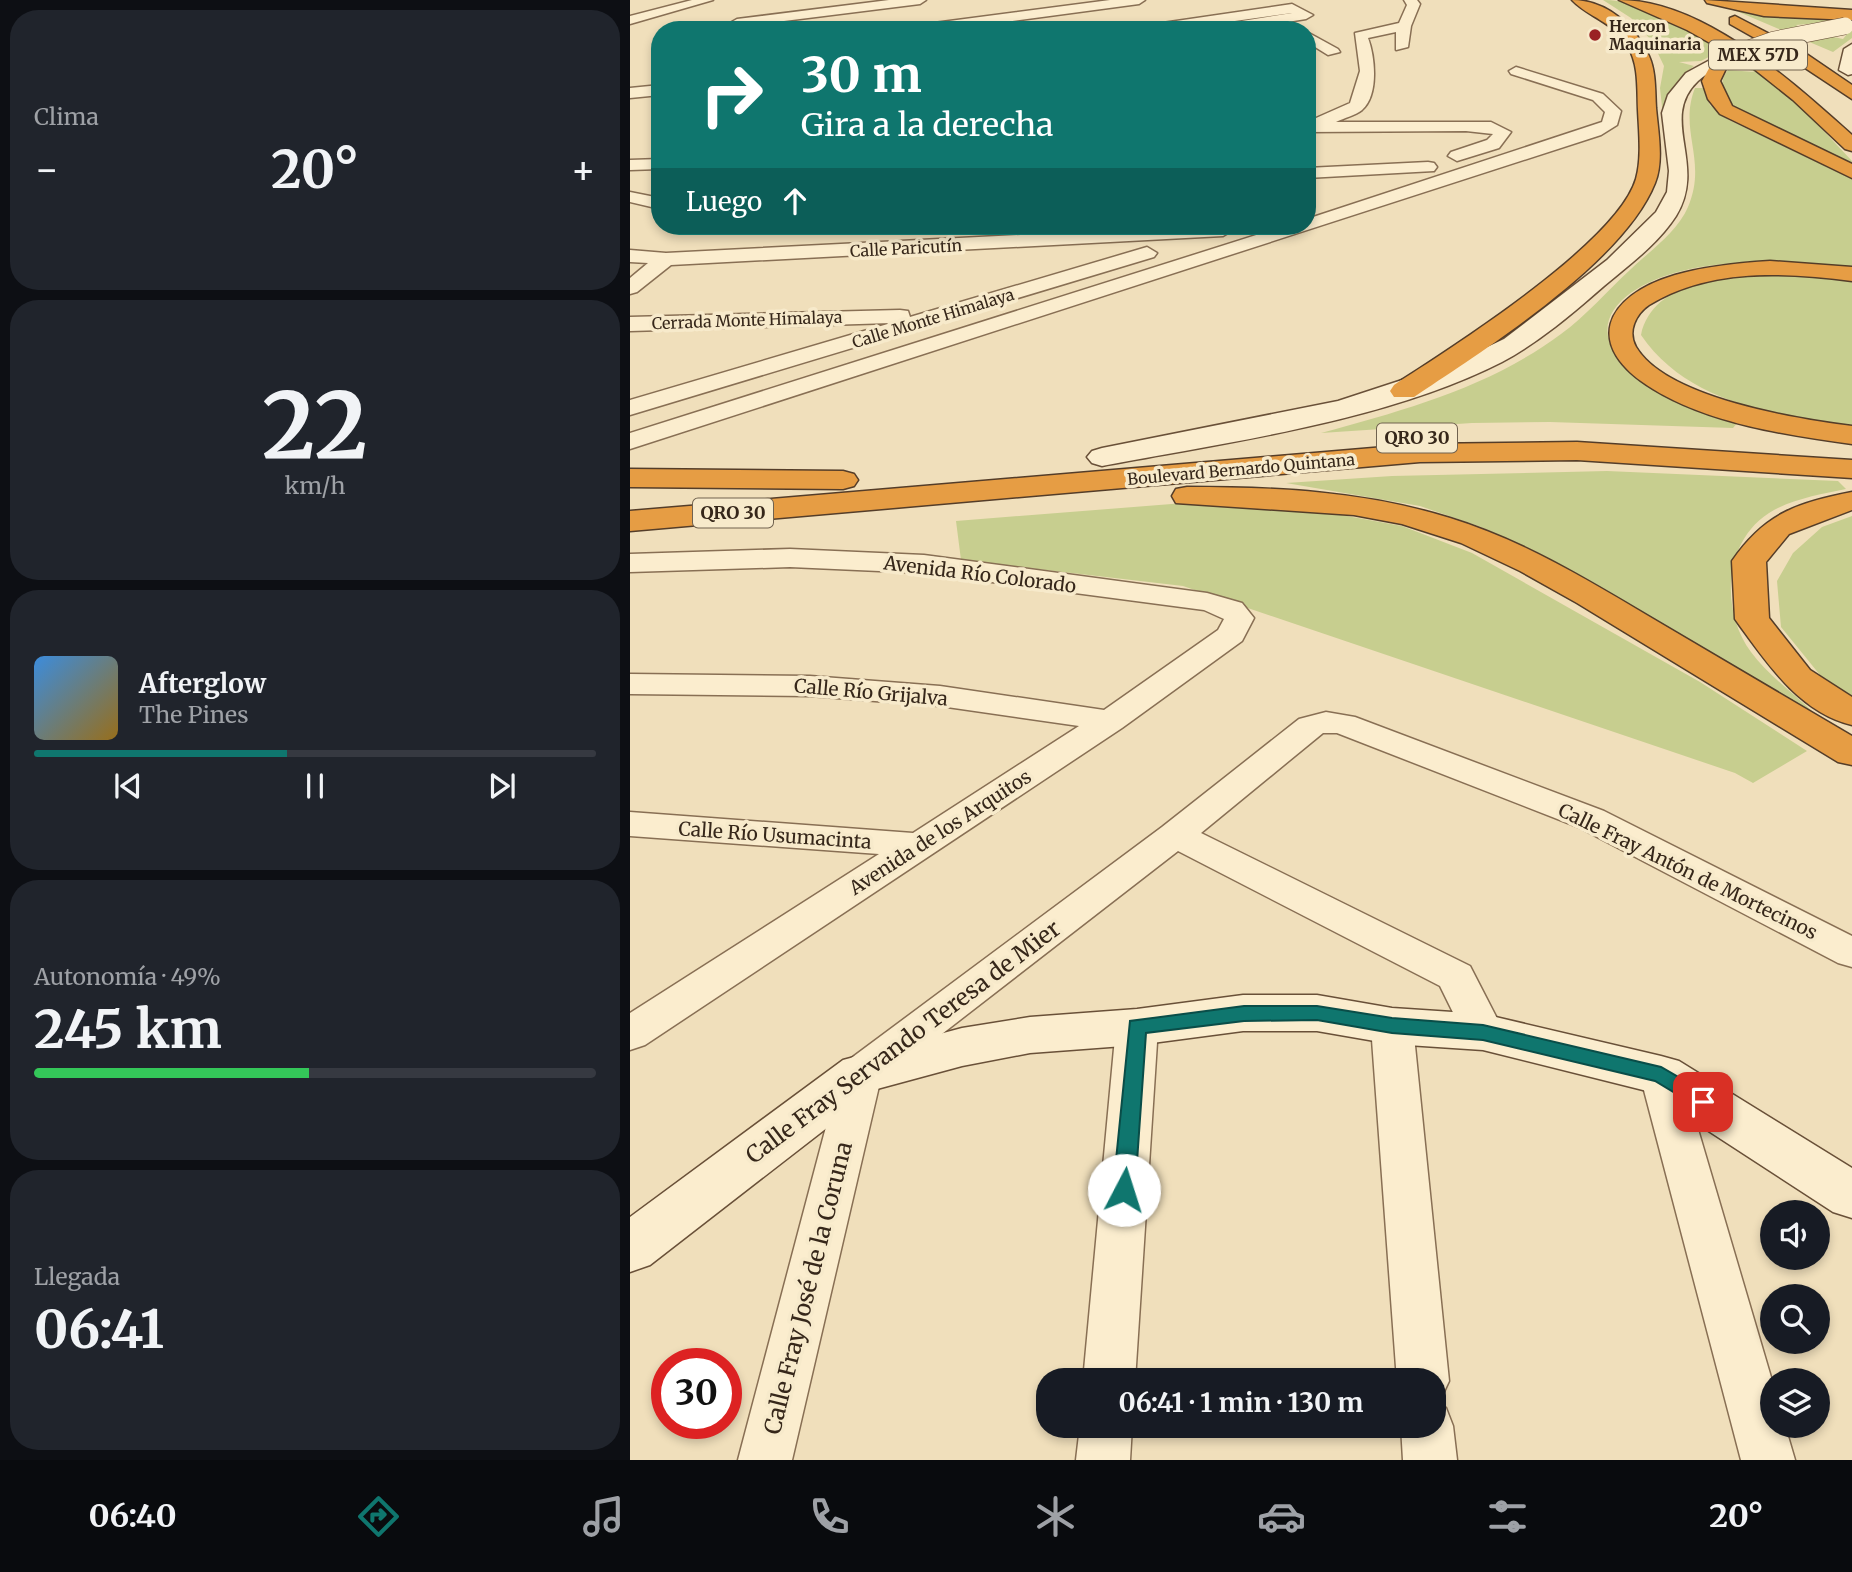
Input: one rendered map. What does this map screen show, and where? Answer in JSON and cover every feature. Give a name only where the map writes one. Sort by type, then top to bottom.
[{"type":"highway","points":[[1404,390],[1453,359],[1577,265],[1620,222],[1641,193],[1646,180],[1647,153],[1644,63],[1640,51],[1618,23],[1578,0]]},
{"type":"highway","points":[[1626,0],[1663,13],[1731,46],[1784,83],[1852,145]]},
{"type":"highway","name":"MEX 57D","points":[[1647,0],[1701,20],[1788,74],[1852,135]]},
{"type":"highway","points":[[1701,1],[1850,22]]},
{"type":"highway","points":[[1701,1],[1791,38],[1850,71]]},
{"type":"highway","name":"MEX 57D","points":[[1701,1],[1777,43],[1839,82],[1852,94]]},
{"type":"highway","points":[[1715,64],[1711,81],[1717,99],[1726,110],[1852,173]]},
{"type":"highway","points":[[1852,274],[1787,269],[1700,275],[1669,283],[1645,296],[1625,312],[1619,331],[1624,350],[1644,371],[1680,392],[1746,416],[1806,430],[1852,435]]},
{"type":"highway","name":"Boulevard Bernardo Quintana","points":[[630,521],[1102,457],[1457,435],[1567,434],[1852,445]]},
{"type":"highway","name":"Boulevard Bernardo Quintana","points":[[630,497],[1031,489],[1420,453],[1577,451],[1852,469]]},
{"type":"highway","points":[[630,478],[839,493]]},
{"type":"highway","points":[[1031,489],[1332,501],[1408,516],[1474,537],[1536,564],[1852,753]]},
{"type":"highway","points":[[630,538],[839,493]]},
{"type":"highway","points":[[1852,501],[1828,506],[1779,527],[1749,561],[1752,619],[1797,678],[1852,715]]},
{"type":"street","points":[[630,20],[707,0]]},
{"type":"street","points":[[753,21],[920,0]]},
{"type":"street","points":[[984,21],[1139,0]]},
{"type":"street","points":[[1316,124],[1357,106],[1380,56],[1401,47],[1405,26],[1414,4],[1410,0]]},
{"type":"street","points":[[736,21],[734,16],[770,3]]},
{"type":"street","points":[[1196,21],[1297,4],[1306,15],[1268,21]]},
{"type":"street","points":[[978,6],[1004,21]]},
{"type":"street","points":[[1102,457],[1299,419],[1404,390],[1498,354],[1545,324],[1628,253],[1666,214],[1677,193],[1672,125],[1673,99],[1679,88],[1715,64],[1774,40],[1850,22]]},
{"type":"street","points":[[1360,36],[1405,26]]},
{"type":"street","points":[[1360,36],[1380,56]]},
{"type":"street","points":[[1316,42],[1333,52]]},
{"type":"street","points":[[1850,71],[1852,49]]},
{"type":"street","points":[[1316,222],[1595,132],[1609,125],[1613,111],[1598,97],[1516,71]]},
{"type":"street","points":[[630,93],[651,91]]},
{"type":"street","points":[[630,106],[651,107]]},
{"type":"street","points":[[1357,106],[1365,125]]},
{"type":"street","points":[[1316,127],[1465,126],[1491,127],[1503,132],[1493,144],[1356,189]]},
{"type":"street","points":[[630,166],[651,165]]},
{"type":"street","points":[[1316,173],[1428,167]]},
{"type":"street","points":[[630,197],[651,202]]},
{"type":"street","name":"Calle Paricutín","points":[[630,257],[666,259],[912,248],[1119,235]]},
{"type":"street","name":"Calle Monte Himalaya","points":[[630,408],[1207,235]]},
{"type":"street","points":[[630,441],[1275,235]]},
{"type":"street","points":[[630,288],[666,259]]},
{"type":"street","name":"Cerrada Monte Himalaya","points":[[630,324],[947,314]]},
{"type":"street","points":[[630,398],[673,396],[702,405],[715,413]]},
{"type":"street","name":"Avenida Río Colorado","points":[[630,563],[790,558],[924,564],[1207,602],[1231,609],[1239,618]]},
{"type":"street","name":"Avenida de los Arquitos","points":[[630,1034],[647,1012],[919,845],[1110,721],[1231,635],[1239,618]]},
{"type":"street","name":"Calle Río Grijalva","points":[[630,684],[810,686],[940,696],[1110,721]]},
{"type":"street","name":"Calle Fray Servando Teresa de Mier","points":[[630,1248],[1175,835],[1311,726],[1326,722]]},
{"type":"street","name":"Calle Fray Antón de Mortecinos","points":[[1326,722],[1343,724],[1591,819],[1852,953]]},
{"type":"street","name":"Calle Río Usumacinta","points":[[630,824],[919,845]]},
{"type":"street","points":[[1175,835],[1456,976],[1483,1032]]},
{"type":"street","points":[[861,1074],[962,1047],[1017,1037],[1137,1027],[1244,1013],[1317,1013],[1392,1026],[1483,1032],[1661,1074],[1852,1196]]},
{"type":"street","points":[[1392,1026],[1422,1368]]},
{"type":"street","points":[[1110,1368],[1137,1027]]},
{"type":"street","name":"Calle Fray José de la Coruna","points":[[765,1460],[861,1074]]},
{"type":"street","points":[[1661,1074],[1768,1460]]},
{"type":"street","points":[[1103,1460],[1105,1438]]},
{"type":"street","points":[[1428,1438],[1430,1460]]},
{"type":"green space","points":[[1603,0],[1619,1],[1651,10],[1726,48],[1701,61],[1679,62],[1694,66],[1673,88],[1663,116],[1660,88],[1664,66],[1652,41],[1631,18]]},
{"type":"green space","points":[[1720,4],[1852,20],[1796,25],[1805,31],[1843,39],[1852,28],[1852,38],[1833,52]]},
{"type":"green space","points":[[1742,59],[1788,93],[1852,161],[1852,169],[1742,115],[1737,110],[1728,100],[1722,82],[1728,70],[1755,72],[1735,65]]},
{"type":"green space","points":[[1695,88],[1703,88],[1710,105],[1729,120],[1852,179],[1852,270],[1746,263],[1703,267],[1662,277],[1643,285],[1615,308],[1609,322],[1608,337],[1616,355],[1632,373],[1669,397],[1738,422],[1733,428],[1550,422],[1472,423],[1321,433],[1415,406],[1476,383],[1534,353],[1579,319],[1671,232],[1688,207],[1695,175],[1690,118]]},
{"type":"green space","points":[[1789,274],[1852,279],[1852,428],[1764,411],[1708,391],[1660,358],[1641,335],[1649,315],[1663,300],[1681,290],[1724,278]]},
{"type":"green space","points":[[1607,471],[1838,481],[1846,489],[1792,502],[1757,522],[1736,555],[1732,575],[1734,615],[1751,652],[1772,676],[1813,712],[1537,552],[1481,527],[1420,506],[1286,483],[1392,476]]},
{"type":"green space","points":[[1197,502],[1308,509],[1402,526],[1472,553],[1700,682],[1807,751],[1753,783],[1735,773],[1183,586],[961,560],[956,521]]},
{"type":"green space","points":[[1852,516],[1852,696],[1820,675],[1781,627],[1777,581],[1793,553],[1822,527]]},
{"type":"place","name":"Hercon Maquinaria","points":[[1595,35]]},
{"type":"route","points":[[1124,1190],[1137,1027],[1244,1013],[1317,1013],[1392,1026],[1483,1032],[1661,1074],[1703,1102]]}]
